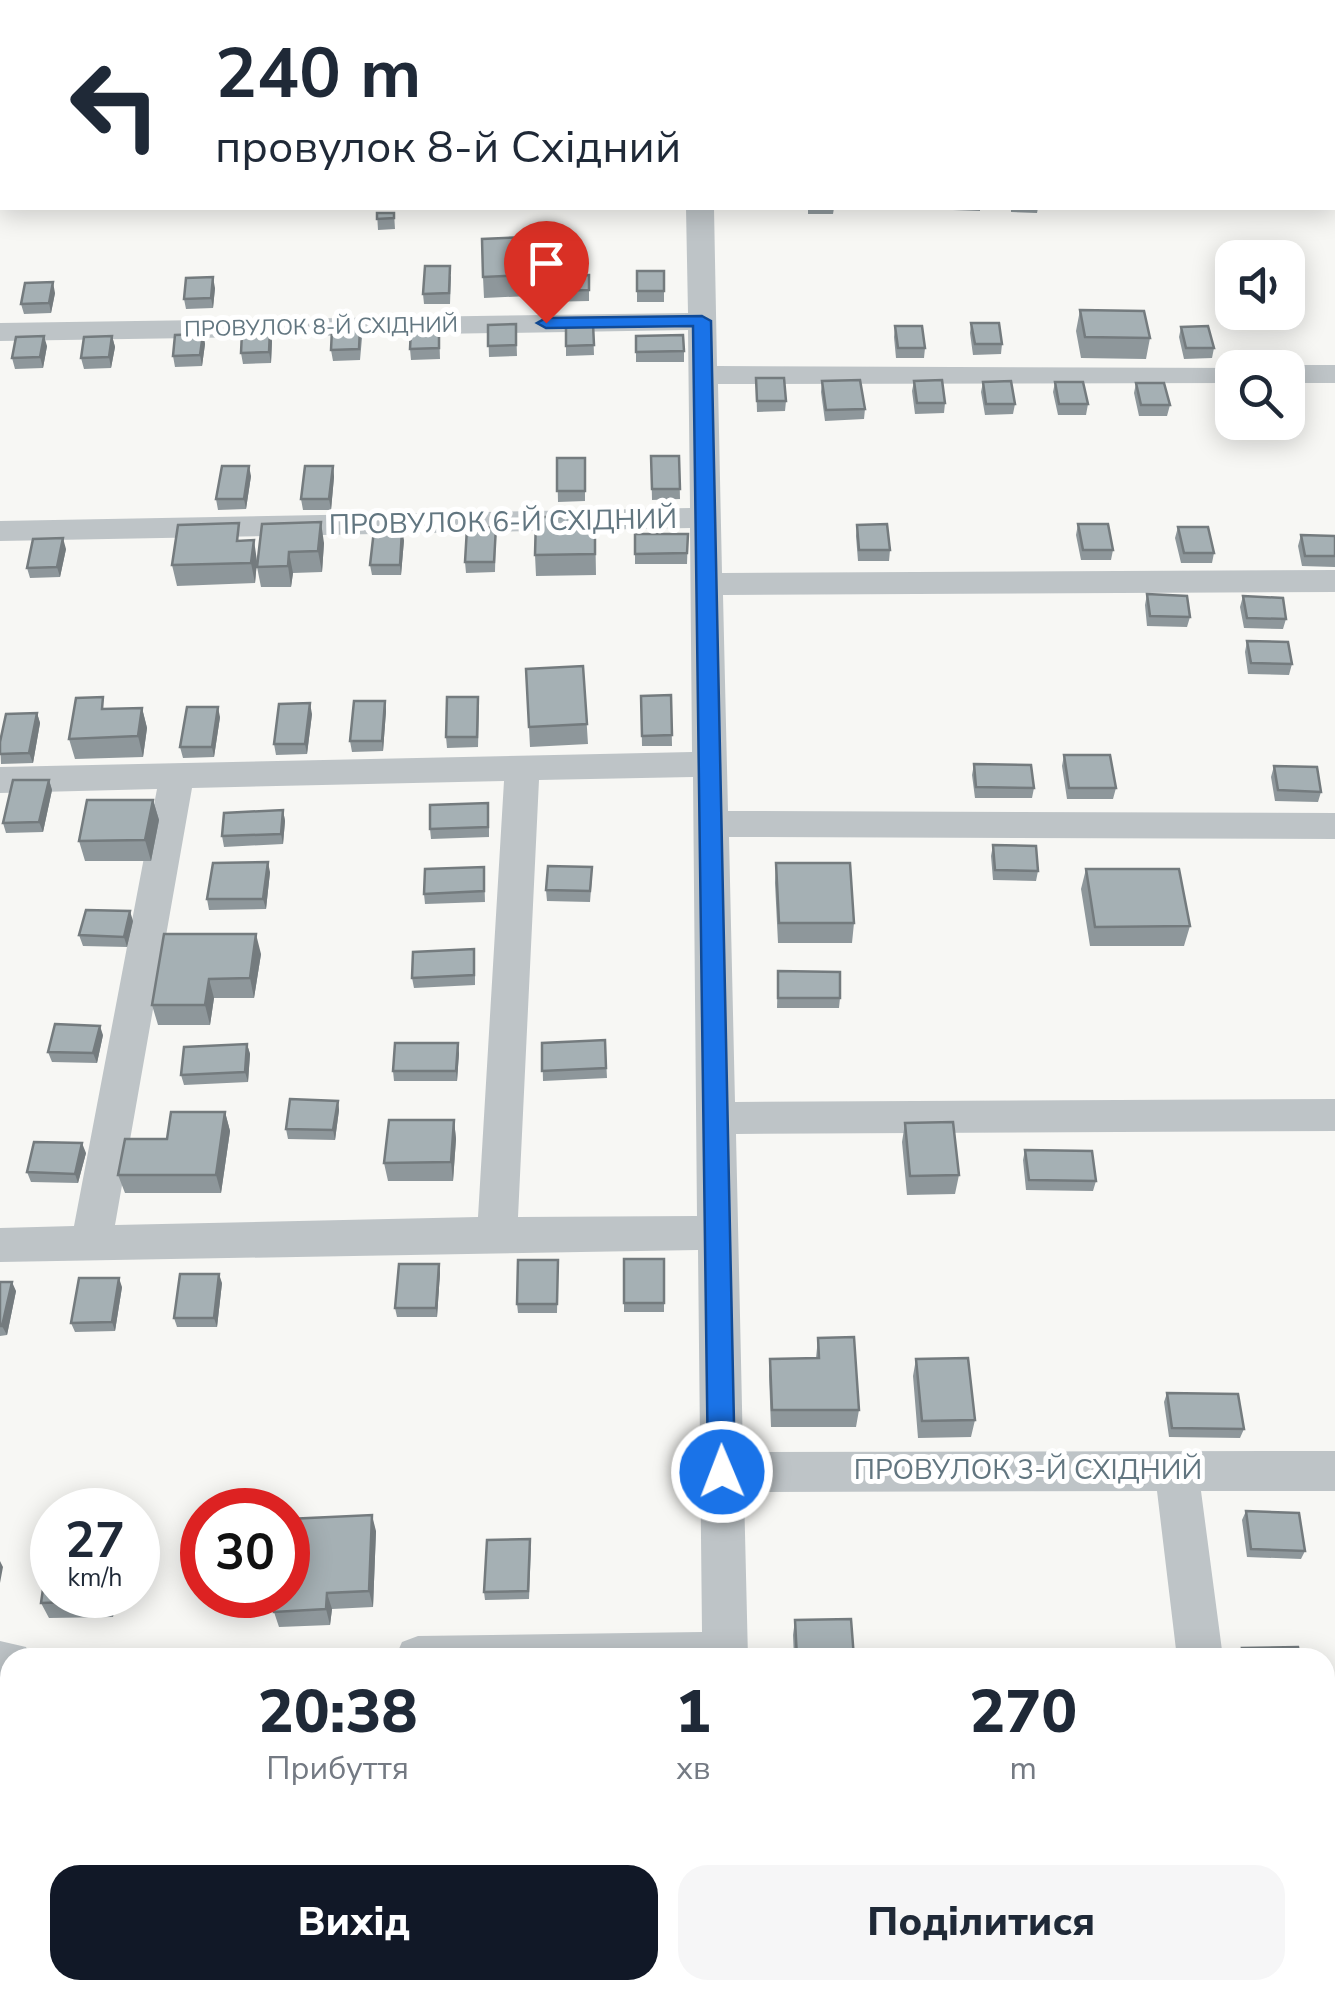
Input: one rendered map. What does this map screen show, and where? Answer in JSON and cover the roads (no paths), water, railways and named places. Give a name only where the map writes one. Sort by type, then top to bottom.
[{"type":"street","points":[[700,210],[725,1648]]},
{"type":"street","name":"ПРОВУЛОК 8-Й СХІДНИЙ","points":[[0,332],[702,321]]},
{"type":"street","points":[[703,375],[1215,374]]},
{"type":"street","points":[[1305,374],[1335,374]]},
{"type":"street","name":"ПРОВУЛОК 6-Й СХІДНИЙ","points":[[0,531],[705,518]]},
{"type":"street","points":[[706,584],[1335,581]]},
{"type":"street","points":[[0,780],[710,764]]},
{"type":"street","points":[[497,1234],[522,766]]},
{"type":"street","points":[[91,1243],[177,776]]},
{"type":"street","points":[[711,824],[1335,826]]},
{"type":"street","points":[[716,1118],[1335,1115]]},
{"type":"street","points":[[0,1245],[718,1233]]},
{"type":"street","points":[[1176,1469],[1199,1648]]},
{"type":"street","name":"ПРОВУЛОК 3-Й СХІДНИЙ","points":[[722,1472],[1335,1470]]}]
